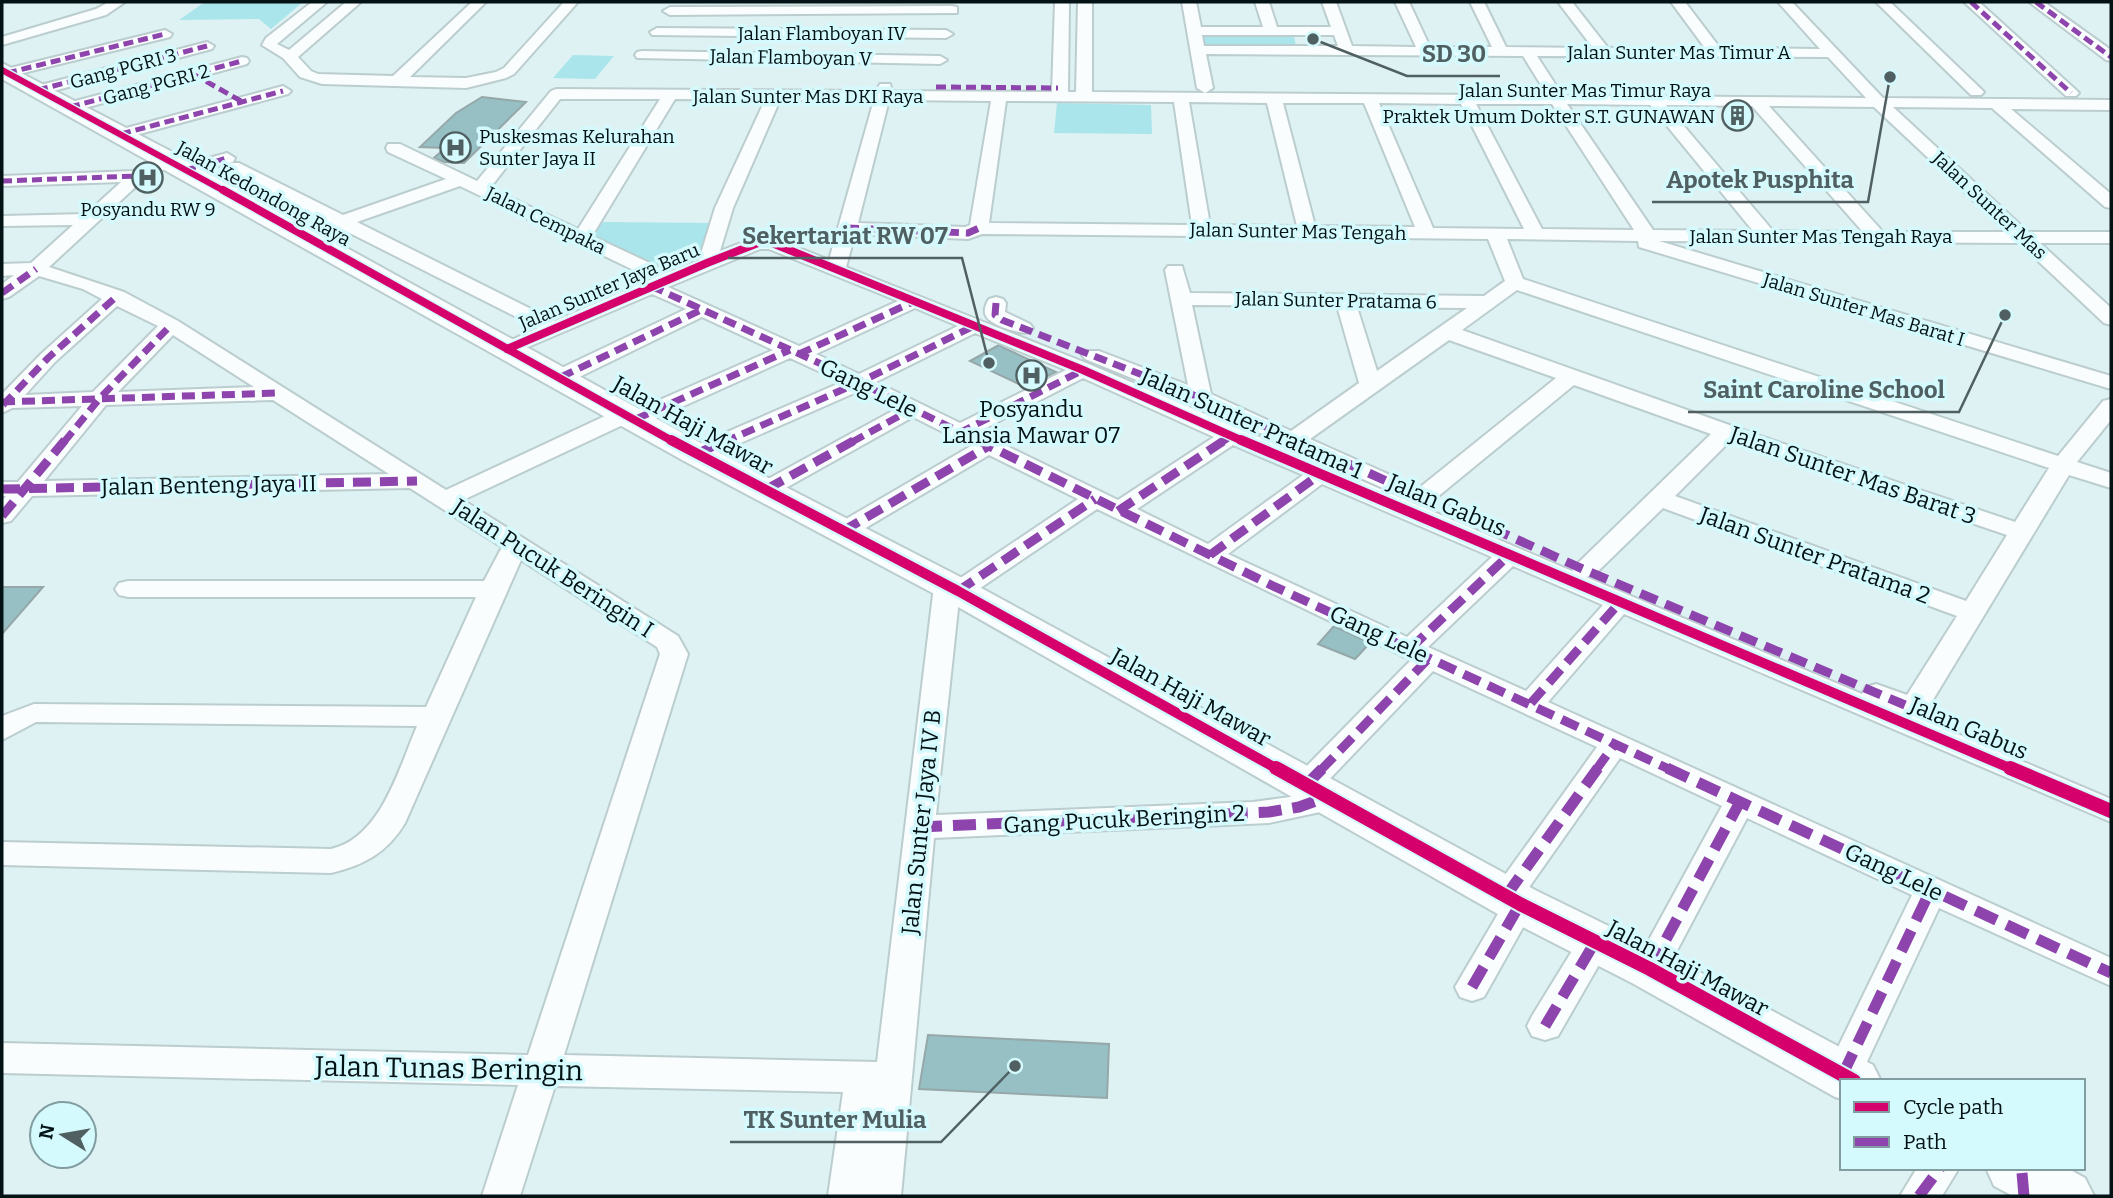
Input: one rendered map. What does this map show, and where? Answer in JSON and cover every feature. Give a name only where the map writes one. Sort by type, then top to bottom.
[{"type":"street","points":[[2,41],[102,12],[118,2]]},
{"type":"street","points":[[281,33],[270,32],[307,2]]},
{"type":"street","points":[[320,2],[269,46],[293,60],[306,75],[322,79],[466,83],[509,71],[571,2]]},
{"type":"street","points":[[293,60],[354,2]]},
{"type":"street","points":[[397,81],[479,2]]},
{"type":"street","points":[[622,95],[634,67],[673,6],[953,6],[935,92],[1059,93],[1062,2]]},
{"type":"street","points":[[1084,92],[1085,2]]},
{"type":"street","points":[[1189,2],[1205,88]]},
{"type":"street","points":[[1262,2],[1270,31]]},
{"type":"street","points":[[1329,2],[1346,50]]},
{"type":"street","points":[[1402,2],[1425,51]]},
{"type":"street","points":[[1477,2],[1502,51]]},
{"type":"street","points":[[1565,2],[1603,51]]},
{"type":"street","points":[[1678,2],[1715,51]]},
{"type":"street","name":"Jalan Sunter Mas","points":[[1785,2],[1873,97],[2111,319]]},
{"type":"street","points":[[1883,2],[1976,92]]},
{"type":"street","points":[[1971,2],[2071,93]]},
{"type":"street","points":[[2036,2],[2111,57]]},
{"type":"street","points":[[1195,31],[1339,31]]},
{"type":"street","name":"Jalan Flamboyan IV","points":[[657,33],[946,34]]},
{"type":"street","points":[[4,71],[165,34]]},
{"type":"street","name":"Gang PGRI 3","points":[[38,90],[207,46]]},
{"type":"street","name":"Jalan Sunter Mas Timur A","points":[[1198,50],[1830,53]]},
{"type":"street","name":"Jalan Sunter Mas Timur A","points":[[1527,51],[1647,235]]},
{"type":"street","name":"Jalan Flamboyan V","points":[[634,67],[940,60]]},
{"type":"street","name":"Gang PGRI 2","points":[[70,107],[242,61]]},
{"type":"street","name":"Jalan Kedondong Raya","points":[[4,71],[507,349]]},
{"type":"street","points":[[193,75],[241,101]]},
{"type":"street","points":[[622,95],[643,87],[884,92],[836,270]]},
{"type":"street","name":"Jalan Sunter Mas Timur Raya","points":[[1059,93],[1205,88],[1873,97],[1995,103],[2109,104]]},
{"type":"street","points":[[121,134],[283,91]]},
{"type":"street","name":"Jalan Sunter Mas DKI Raya","points":[[481,188],[556,94],[774,96],[935,92],[999,97],[1059,93]]},
{"type":"street","name":"Jalan Sunter Mas Timur Raya","points":[[1084,92],[1181,98],[1466,99],[1553,94],[1654,100],[1755,100],[1976,92],[2071,93],[2109,104]]},
{"type":"street","points":[[582,238],[670,95]]},
{"type":"street","points":[[707,262],[724,208],[774,96]]},
{"type":"street","points":[[979,228],[999,97]]},
{"type":"street","points":[[1181,98],[1202,230]]},
{"type":"street","points":[[1274,99],[1307,231]]},
{"type":"street","points":[[1370,99],[1426,233]]},
{"type":"street","points":[[1466,99],[1536,234]]},
{"type":"street","points":[[1654,100],[1767,236]]},
{"type":"street","points":[[1755,100],[1878,238]]},
{"type":"street","points":[[1995,103],[2111,203]]},
{"type":"street","name":"Jalan Cempaka","points":[[394,148],[582,238],[659,283]]},
{"type":"street","points":[[2,181],[136,176],[177,165],[230,163],[340,222],[553,328]]},
{"type":"street","points":[[2,293],[43,270],[88,219],[136,176]]},
{"type":"street","name":"Jalan Cempaka","points":[[340,222],[461,180]]},
{"type":"street","points":[[2,221],[88,219]]},
{"type":"street","name":"Jalan Sunter Mas Tengah","points":[[846,228],[968,233],[979,228],[1617,235]]},
{"type":"street","points":[[1495,233],[1515,283],[2111,481]]},
{"type":"street","name":"Jalan Sunter Mas Tengah Raya","points":[[1617,235],[2024,237]]},
{"type":"street","name":"Jalan Sunter Mas Barat I","points":[[1617,235],[2111,383]]},
{"type":"street","points":[[2024,237],[2111,237]]},
{"type":"street","name":"Jalan Sunter Jaya Baru","points":[[507,349],[707,262],[765,242]]},
{"type":"street","name":"Jalan Gabus","points":[[765,242],[1083,370],[1231,436],[2111,811]]},
{"type":"street","points":[[2,270],[43,270]]},
{"type":"street","name":"Jalan Pucuk Beringin I","points":[[43,270],[117,296],[170,325],[668,642],[674,654],[501,1196]]},
{"type":"street","points":[[1175,270],[1201,398]]},
{"type":"street","name":"Gang Lele","points":[[659,283],[703,309],[860,382],[1210,555],[2111,973]]},
{"type":"street","points":[[1293,440],[1515,283]]},
{"type":"street","points":[[3,404],[48,358],[117,296]]},
{"type":"street","name":"Jalan Sunter Pratama 6","points":[[1181,299],[1490,302]]},
{"type":"street","points":[[1345,300],[1371,387]]},
{"type":"street","points":[[446,499],[632,416],[915,301]]},
{"type":"street","name":"Jalan Sunter Pratama 1","points":[[996,303],[995,315],[1002,320],[1201,398],[1585,570],[1905,705],[1915,706],[1970,612]]},
{"type":"street","points":[[561,377],[703,309]]},
{"type":"street","points":[[2,516],[100,398],[170,325]]},
{"type":"street","points":[[696,454],[860,382],[976,326]]},
{"type":"street","name":"Jalan Sunter Mas Barat 3","points":[[1447,332],[1726,432],[2021,532]]},
{"type":"street","name":"Jalan Haji Mawar","points":[[507,349],[632,416],[696,454],[952,589],[1513,900],[1650,969],[1848,1078]]},
{"type":"street","points":[[960,433],[1083,370]]},
{"type":"street","points":[[1421,498],[1570,377]]},
{"type":"street","points":[[3,404],[100,398],[277,393]]},
{"type":"street","points":[[1970,612],[2062,466],[2111,406]]},
{"type":"street","points":[[766,489],[912,409]]},
{"type":"street","points":[[1585,570],[1726,432]]},
{"type":"street","points":[[952,589],[1231,436]]},
{"type":"street","points":[[843,531],[987,447]]},
{"type":"street","points":[[1210,555],[1320,474]]},
{"type":"street","name":"Jalan Benteng Jaya II","points":[[2,489],[417,481]]},
{"type":"street","name":"Jalan Sunter Pratama 2","points":[[1659,498],[1970,612]]},
{"type":"street","points":[[2,854],[331,861],[349,858],[367,849],[389,823],[493,589],[515,547]]},
{"type":"street","points":[[1316,791],[1421,653],[1510,554]]},
{"type":"street","points":[[128,589],[493,589]]},
{"type":"street","name":"Jalan Sunter Jaya IV B","points":[[886,1071],[952,589]]},
{"type":"street","points":[[1531,703],[1620,601]]},
{"type":"street","points":[[2,730],[17,719],[34,713],[435,718]]},
{"type":"street","points":[[1472,987],[1513,900],[1616,742]]},
{"type":"street","name":"Gang Pucuk Beringin 2","points":[[919,827],[1074,824],[1273,811],[1311,806],[1316,791]]},
{"type":"street","points":[[1650,969],[1741,800]]},
{"type":"street","points":[[1848,1078],[1931,889]]},
{"type":"street","points":[[1545,1026],[1595,942]]},
{"type":"street","name":"Jalan Tunas Beringin","points":[[2,1058],[542,1070],[886,1071]]},
{"type":"street","points":[[847,1196],[886,1071]]},
{"type":"street","points":[[882,1196],[886,1071]]},
{"type":"street","points":[[1919,1196],[1938,1170]]},
{"type":"shaded area","points":[[205,2],[303,2],[271,29],[259,19],[179,20]]},
{"type":"shaded area","points":[[1199,33],[1294,35],[1296,47],[1200,46]]},
{"type":"shaded area","points":[[573,55],[614,56],[595,79],[553,78]]},
{"type":"shaded area","points":[[1057,103],[1151,105],[1152,134],[1054,133]]},
{"type":"shaded area","points":[[603,222],[716,223],[700,262],[669,275],[590,237]]},
{"type":"building","points":[[482,97],[526,102],[464,163],[444,162],[434,158],[445,148],[420,147],[456,113]]},
{"type":"building","points":[[999,345],[1056,372],[1025,387],[970,361]]},
{"type":"building","points":[[2,587],[43,587],[2,634]]},
{"type":"building","points":[[1334,626],[1370,643],[1355,659],[1318,644]]},
{"type":"building","points":[[928,1035],[1109,1044],[1107,1098],[919,1089]]},
{"type":"marked path","points":[[1971,2],[2071,93]]},
{"type":"marked path","points":[[2036,2],[2111,57]]},
{"type":"marked path","points":[[7,73],[165,34]]},
{"type":"marked path","points":[[38,90],[207,46]]},
{"type":"marked path","points":[[70,107],[242,61]]},
{"type":"marked path","points":[[193,74],[241,101]]},
{"type":"marked path","points":[[936,87],[1058,88]]},
{"type":"marked path","points":[[121,134],[283,91]]},
{"type":"marked path","points":[[186,170],[227,158]]},
{"type":"marked path","points":[[2,181],[137,176]]},
{"type":"marked path","points":[[846,228],[968,233],[979,228]]},
{"type":"marked path","points":[[2,293],[36,269]]},
{"type":"marked path","points":[[651,286],[830,368],[1271,585],[2111,973]]},
{"type":"marked path","points":[[3,405],[48,358],[117,296]]},
{"type":"marked path","points":[[799,354],[915,301]]},
{"type":"marked path","points":[[996,303],[995,315],[1002,320],[1201,398],[1585,570],[1905,705]]},
{"type":"marked path","points":[[561,377],[703,309]]},
{"type":"marked path","points":[[2,516],[100,398],[171,325]]},
{"type":"marked path","points":[[696,454],[860,382],[976,325]]},
{"type":"marked path","points":[[636,419],[790,350]]},
{"type":"marked path","points":[[959,433],[1083,370]]},
{"type":"marked path","points":[[2,402],[277,393]]},
{"type":"marked path","points":[[767,489],[912,409]]},
{"type":"marked path","points":[[1118,511],[1231,436]]},
{"type":"marked path","points":[[843,531],[987,447]]},
{"type":"marked path","points":[[1210,555],[1320,474]]},
{"type":"marked path","points":[[2,489],[417,481]]},
{"type":"marked path","points":[[958,591],[1095,499]]},
{"type":"marked path","points":[[1411,648],[1510,554]]},
{"type":"marked path","points":[[1531,703],[1621,601]]},
{"type":"marked path","points":[[1306,785],[1430,657]]},
{"type":"marked path","points":[[1506,896],[1616,742]]},
{"type":"marked path","points":[[919,827],[1269,812],[1299,807],[1327,797]]},
{"type":"marked path","points":[[1650,969],[1741,800]]},
{"type":"marked path","points":[[1843,1074],[1931,889]]},
{"type":"marked path","points":[[1472,987],[1520,904]]},
{"type":"marked path","points":[[1545,1026],[1595,942]]},
{"type":"marked path","points":[[1919,1196],[1938,1170]]},
{"type":"marked path","points":[[2022,1173],[2024,1196]]},
{"type":"cycle path","points":[[2,70],[169,160],[696,454],[958,591],[1520,904],[1650,969],[1850,1079]]},
{"type":"cycle path","points":[[507,349],[707,263],[758,243],[772,243],[1083,370],[1231,436],[2111,811]]},
{"type":"place","name":"SD 30","points":[[1313,39]]},
{"type":"place","name":"Apotek Pusphita","points":[[1890,77]]},
{"type":"place","name":"Praktek Umum Dokter S.T. GUNAWAN","points":[[1738,116]]},
{"type":"place","name":"Puskesmas Kelurahan Sunter Jaya II","points":[[456,147]]},
{"type":"place","name":"Posyandu RW 9","points":[[148,178]]},
{"type":"place","name":"Saint Caroline School","points":[[2005,315]]},
{"type":"place","name":"Sekertariat RW 07","points":[[989,363]]},
{"type":"place","name":"Posyandu Lansia Mawar 07","points":[[1031,375]]},
{"type":"place","name":"TK Sunter Mulia","points":[[1015,1066]]}]
